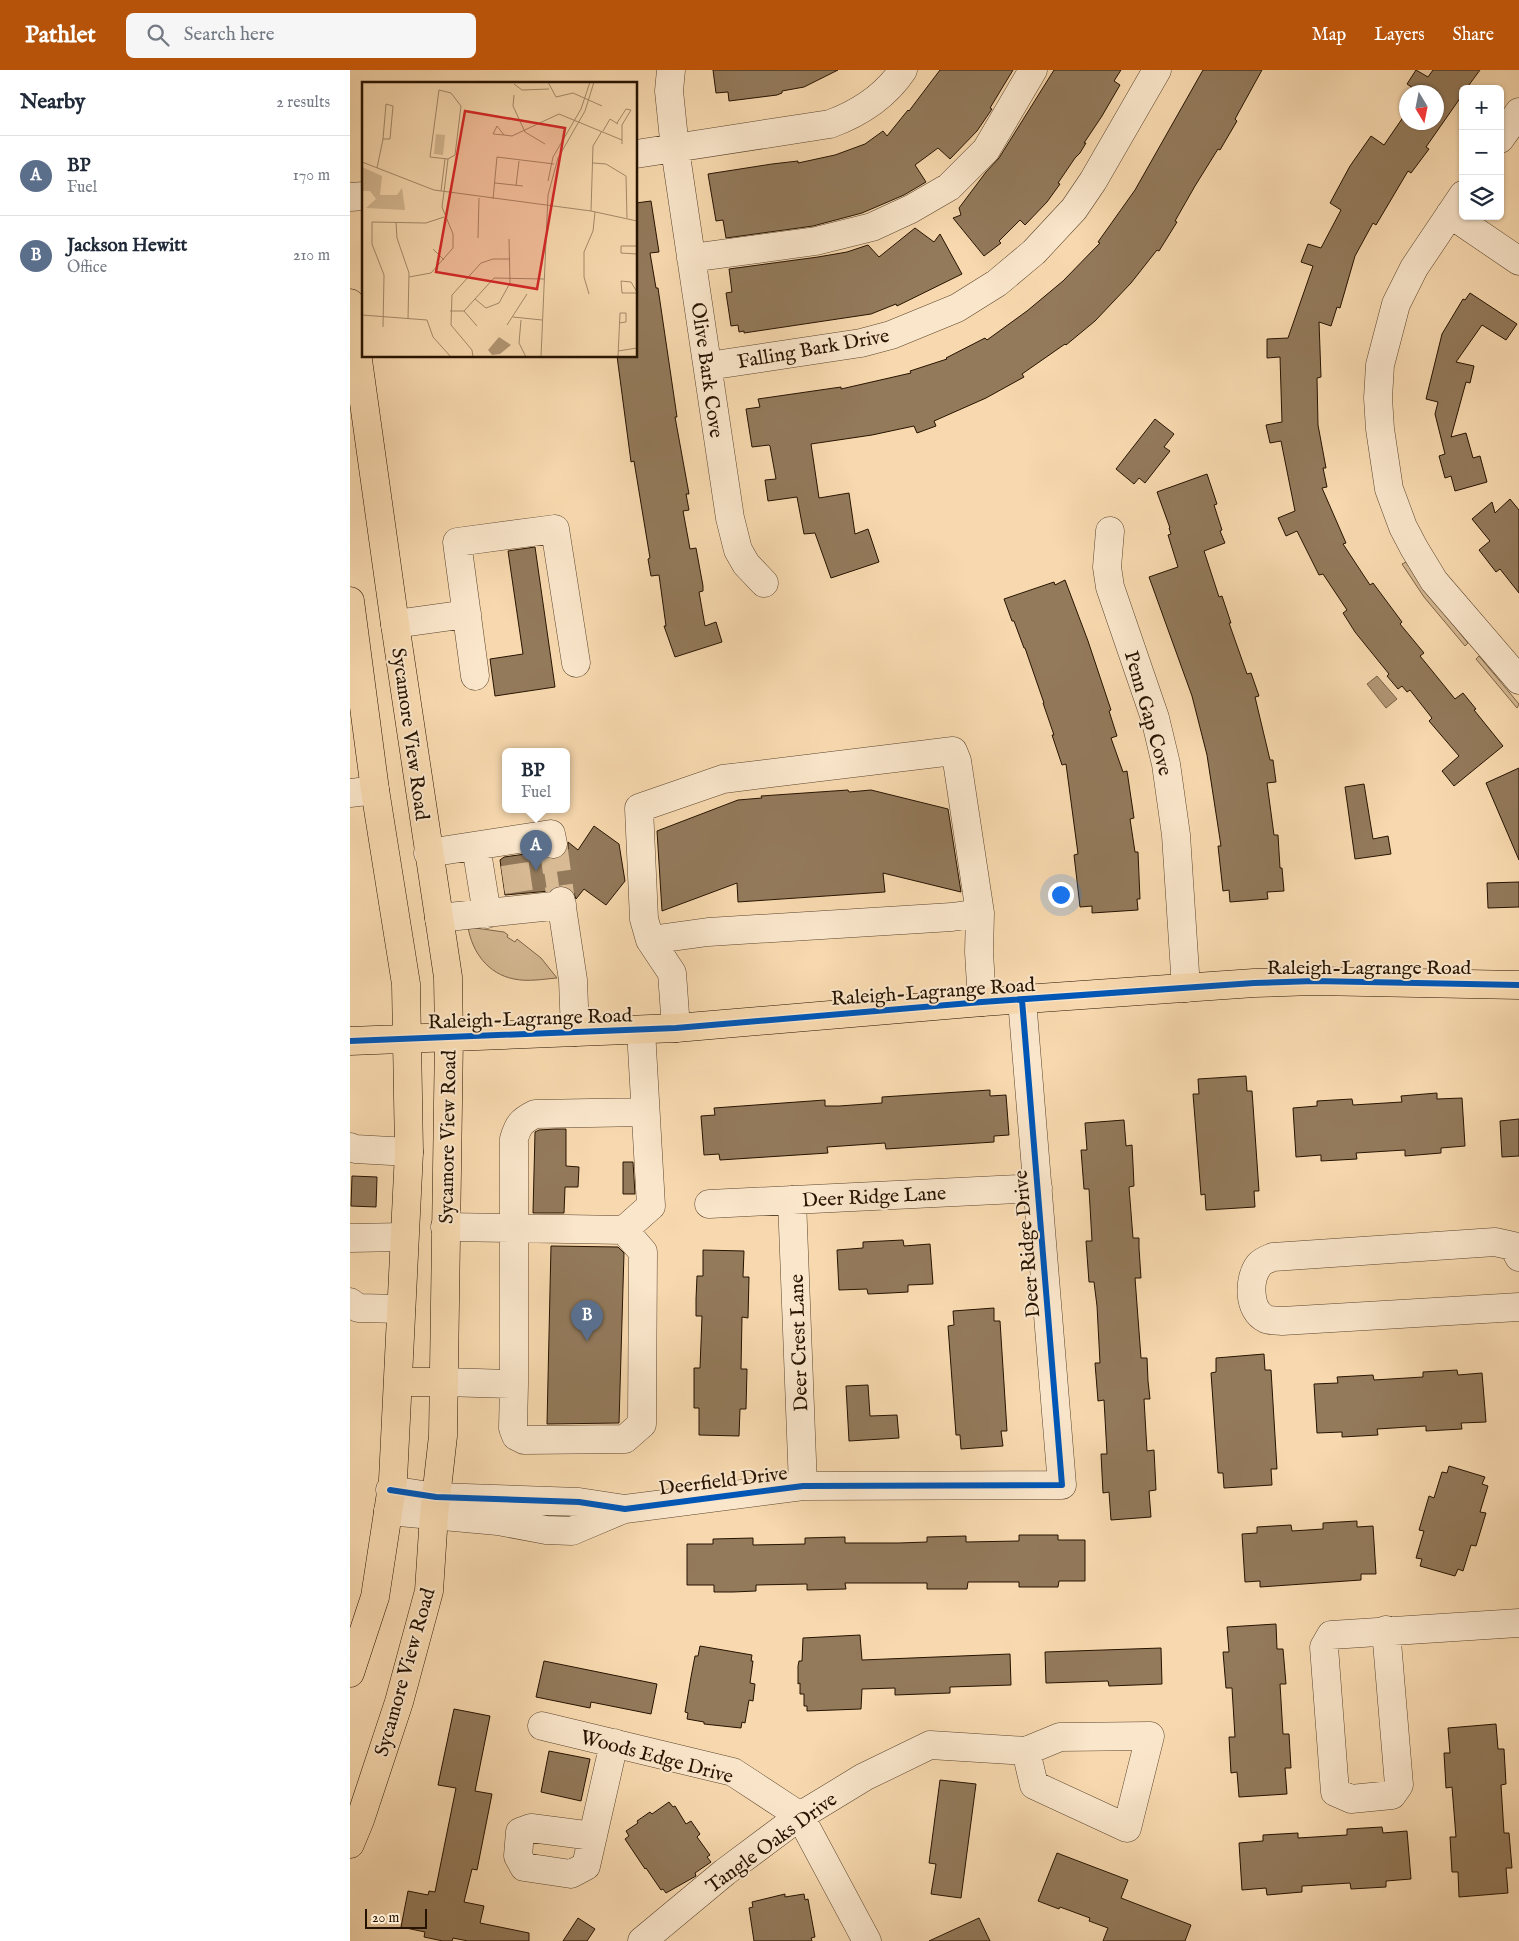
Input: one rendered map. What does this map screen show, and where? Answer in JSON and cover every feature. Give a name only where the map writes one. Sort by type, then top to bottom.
[{"type":"main road","name":"Sycamore View Road","points":[[350,304],[428,853],[448,977],[443,1436],[435,1506],[429,1591],[399,1702],[360,1820],[350,1844]]},
{"type":"main road","name":"Sycamore View Road","points":[[350,601],[362,792],[406,984],[409,1152],[393,1480],[375,1597],[350,1673]]},
{"type":"main road","name":"Raleigh-Lagrange Road","points":[[350,1041],[676,1028],[982,1002],[1314,981],[1519,985]]},
{"type":"main road","points":[[404,1231],[445,1227]]},
{"type":"main road","points":[[398,1382],[444,1382]]},
{"type":"street","name":"Olive Bark Cove","points":[[671,70],[669,91],[675,148],[730,518],[738,550],[746,564],[764,582]]},
{"type":"street","points":[[638,154],[830,124],[856,113],[882,95],[894,84],[903,70]]},
{"type":"street","points":[[692,258],[816,241],[872,227],[911,209],[949,187],[986,150],[1033,70]]},
{"type":"street","name":"Falling Bark Drive","points":[[708,366],[861,343],[891,335],[957,308],[997,283],[1034,252],[1074,209],[1093,181],[1157,70]]},
{"type":"street","points":[[1504,133],[1519,112]]},
{"type":"street","points":[[1519,261],[1457,205],[1410,275],[1396,304],[1380,375],[1379,414],[1389,488],[1398,516],[1434,581],[1519,680]]},
{"type":"street","points":[[475,676],[457,542],[555,529],[576,663]]},
{"type":"street","name":"Penn Gap Cove","points":[[1110,531],[1107,567],[1110,587],[1155,718],[1166,764],[1176,835],[1186,988]]},
{"type":"street","points":[[395,624],[467,614]]},
{"type":"street","points":[[676,1028],[672,972],[650,940],[644,919],[639,808],[723,779],[953,751],[980,913],[979,952],[982,1002]]},
{"type":"street","points":[[428,853],[551,834],[553,844]]},
{"type":"street","points":[[476,846],[492,882],[486,914]]},
{"type":"street","points":[[439,918],[463,914],[486,914],[562,903],[573,980],[575,1032]]},
{"type":"street","points":[[650,940],[708,932],[952,917],[980,913]]},
{"type":"street","name":"Deer Ridge Drive","points":[[1022,1000],[1062,1485]]},
{"type":"street","points":[[445,1227],[514,1230],[624,1230],[651,1206],[641,1030]]},
{"type":"street","points":[[624,1230],[643,1252],[642,1424],[625,1440],[524,1440],[516,1436],[513,1428],[514,1139],[518,1126],[535,1114],[645,1112]]},
{"type":"street","points":[[350,1147],[355,1149],[409,1152]]},
{"type":"street","name":"Deer Ridge Lane","points":[[709,1204],[1038,1188]]},
{"type":"street","name":"Deer Crest Lane","points":[[792,1200],[803,1486]]},
{"type":"street","points":[[350,1238],[404,1231]]},
{"type":"street","points":[[1519,1257],[1513,1246],[1494,1242],[1273,1257],[1260,1264],[1252,1278],[1253,1302],[1257,1313],[1267,1320],[1519,1306]]},
{"type":"street","points":[[350,1302],[358,1308],[401,1309]]},
{"type":"street","points":[[444,1382],[514,1384]]},
{"type":"street","name":"Deerfield Drive","points":[[389,1500],[435,1506],[546,1530],[572,1531],[625,1508],[803,1486],[1062,1485]]},
{"type":"street","points":[[1386,1630],[1400,1785],[1392,1795],[1351,1799],[1335,1792],[1324,1646],[1332,1635],[1386,1630],[1519,1623]]},
{"type":"street","name":"Woods Edge Drive","points":[[542,1726],[733,1772],[800,1816],[867,1941]]},
{"type":"street","name":"Tangle Oaks Drive","points":[[642,1941],[725,1872],[800,1816],[864,1777],[930,1745],[1026,1751],[1060,1737],[1150,1736],[1127,1828],[1034,1785],[1026,1751]]},
{"type":"street","points":[[593,1836],[614,1743]]},
{"type":"shaded area","points":[[1406,562],[1420,584],[1468,643],[1465,646],[1424,597],[1402,564]]},
{"type":"shaded area","points":[[1479,656],[1519,704],[1517,708],[1476,659]]},
{"type":"shaded area","points":[[1377,676],[1397,699],[1386,708],[1367,684]]},
{"type":"shaded area","points":[[468,927],[504,932],[508,935],[507,937],[515,942],[517,939],[541,958],[557,978],[519,980],[496,972],[477,953]]},
{"type":"building","points":[[713,70],[838,70],[804,87],[782,91],[782,93],[777,95],[729,101],[728,92],[716,93]]},
{"type":"building","points":[[940,70],[1013,70],[990,108],[992,109],[977,131],[950,159],[938,148],[915,165],[926,182],[904,195],[862,213],[813,226],[726,238],[723,220],[716,221],[708,174],[772,164],[798,161],[798,163],[835,155],[865,144],[883,131],[887,136],[909,111]]},
{"type":"building","points":[[1054,70],[1121,70],[1114,81],[1120,85],[1084,143],[1086,143],[1080,153],[1047,202],[1025,225],[1020,220],[999,241],[1001,243],[984,256],[953,218],[961,215],[959,208],[999,158]]},
{"type":"building","points":[[1203,70],[1262,70],[1235,119],[1237,121],[1195,186],[1175,221],[1177,222],[1159,251],[1157,250],[1131,283],[1095,321],[1066,345],[1022,374],[1024,377],[986,398],[934,421],[936,426],[917,433],[914,426],[872,435],[811,444],[819,498],[849,493],[855,534],[868,529],[879,562],[831,578],[815,533],[804,534],[797,497],[768,501],[765,480],[776,479],[770,446],[752,447],[746,409],[760,407],[758,399],[841,387],[841,389],[911,373],[910,371],[947,359],[985,338],[987,340],[1027,311],[1063,281],[1100,243],[1098,242],[1135,190]]},
{"type":"building","points":[[1416,70],[1428,77],[1433,70],[1480,70],[1469,85],[1459,85],[1459,100],[1444,121],[1444,85],[1407,84]]},
{"type":"building","points":[[1399,123],[1399,130],[1438,130],[1426,147],[1429,149],[1411,173],[1408,171],[1376,225],[1373,223],[1355,256],[1340,308],[1337,307],[1331,326],[1319,322],[1321,377],[1317,378],[1318,425],[1326,468],[1323,468],[1327,487],[1322,488],[1346,543],[1343,544],[1370,585],[1373,583],[1402,622],[1400,624],[1424,653],[1420,656],[1455,699],[1463,693],[1503,746],[1454,786],[1442,771],[1459,756],[1429,721],[1432,718],[1410,690],[1407,692],[1402,686],[1398,689],[1387,676],[1389,674],[1355,632],[1343,613],[1347,610],[1323,574],[1319,575],[1297,531],[1286,536],[1278,518],[1295,511],[1281,441],[1270,443],[1266,425],[1282,422],[1280,357],[1267,358],[1267,339],[1288,338],[1313,266],[1301,262],[1308,244],[1321,248],[1341,210],[1330,203],[1350,166],[1371,136],[1384,145]]},
{"type":"building","points":[[651,201],[659,252],[650,253],[656,288],[658,288],[677,417],[675,417],[689,494],[686,494],[689,510],[683,511],[690,549],[696,548],[703,586],[703,591],[699,592],[705,626],[716,622],[722,642],[675,657],[664,626],[666,626],[659,575],[651,576],[648,559],[650,558],[634,461],[631,462],[617,358],[638,358],[638,203]]},
{"type":"building","points":[[915,228],[934,242],[940,234],[962,274],[897,306],[896,304],[871,314],[744,333],[744,331],[739,332],[738,325],[731,326],[726,293],[732,292],[729,269],[847,252],[868,245],[879,257]]},
{"type":"building","points":[[1470,293],[1517,324],[1506,340],[1482,325],[1456,362],[1474,366],[1470,383],[1466,382],[1451,437],[1466,433],[1473,458],[1480,456],[1487,482],[1455,491],[1451,476],[1445,478],[1439,456],[1445,454],[1435,414],[1438,402],[1426,399],[1442,334],[1463,299],[1465,300]]},
{"type":"building","points":[[1155,419],[1174,434],[1164,447],[1170,451],[1145,483],[1139,478],[1134,484],[1116,469]]},
{"type":"building","points":[[1207,474],[1217,504],[1214,505],[1225,543],[1204,551],[1219,597],[1222,596],[1231,623],[1229,623],[1247,674],[1251,673],[1259,696],[1255,697],[1270,760],[1273,760],[1276,782],[1267,783],[1274,835],[1278,835],[1280,868],[1282,868],[1284,891],[1267,892],[1268,899],[1230,902],[1229,890],[1223,891],[1218,846],[1221,846],[1207,755],[1192,696],[1149,577],[1178,567],[1168,535],[1171,534],[1170,528],[1157,492]]},
{"type":"building","points":[[1510,499],[1519,510],[1519,593],[1500,569],[1496,572],[1479,550],[1490,541],[1472,519],[1492,502],[1495,513]]},
{"type":"building","points":[[535,547],[555,687],[495,696],[490,659],[523,654],[508,551]]},
{"type":"building","points":[[1065,580],[1111,710],[1109,711],[1117,736],[1111,738],[1123,772],[1127,771],[1134,818],[1130,819],[1135,852],[1138,852],[1140,899],[1137,899],[1138,910],[1092,913],[1092,906],[1080,907],[1074,855],[1078,854],[1066,764],[1062,765],[1044,703],[1025,648],[1004,599],[1054,582],[1055,585]]},
{"type":"building","points":[[1519,768],[1519,860],[1486,783]]},
{"type":"building","points":[[1364,784],[1373,839],[1388,836],[1391,854],[1355,859],[1345,787]]},
{"type":"building","points":[[848,790],[849,792],[871,790],[948,809],[961,892],[883,873],[885,892],[738,902],[737,883],[662,911],[657,831],[738,800],[762,798],[761,796]]},
{"type":"building","points":[[594,826],[619,844],[625,881],[606,905],[584,889],[576,899],[573,891],[567,887],[559,886],[550,891],[505,895],[500,860],[504,857],[540,852],[548,859],[557,859],[564,855],[568,849],[568,842],[578,850]]},
{"type":"building","points":[[1519,882],[1519,907],[1488,908],[1487,883]]},
{"type":"building","points":[[1246,1076],[1247,1091],[1252,1091],[1259,1191],[1254,1191],[1255,1207],[1206,1210],[1205,1194],[1201,1195],[1193,1094],[1199,1094],[1198,1079]]},
{"type":"building","points":[[990,1090],[990,1096],[1006,1095],[1009,1135],[994,1136],[994,1142],[886,1149],[885,1143],[827,1147],[828,1153],[720,1160],[719,1154],[704,1155],[701,1116],[715,1115],[714,1108],[825,1100],[825,1106],[839,1106],[882,1103],[882,1097]]},
{"type":"building","points":[[1437,1093],[1437,1099],[1462,1098],[1465,1146],[1441,1148],[1441,1153],[1405,1156],[1405,1150],[1356,1153],[1357,1159],[1321,1161],[1321,1155],[1296,1157],[1293,1108],[1317,1106],[1317,1101],[1352,1099],[1353,1105],[1402,1102],[1401,1096]]},
{"type":"building","points":[[1519,1119],[1519,1156],[1502,1157],[1500,1121]]},
{"type":"building","points":[[1124,1120],[1126,1146],[1132,1145],[1134,1186],[1129,1187],[1133,1238],[1139,1238],[1141,1278],[1135,1278],[1141,1358],[1147,1358],[1150,1399],[1144,1399],[1147,1451],[1154,1450],[1156,1490],[1149,1491],[1151,1517],[1111,1520],[1109,1492],[1103,1493],[1101,1454],[1107,1454],[1104,1400],[1098,1401],[1095,1363],[1100,1363],[1097,1306],[1094,1282],[1089,1282],[1086,1241],[1092,1241],[1089,1189],[1084,1189],[1081,1150],[1087,1150],[1085,1123]]},
{"type":"building","points":[[566,1129],[566,1166],[579,1167],[578,1187],[565,1187],[564,1213],[533,1213],[535,1132]]},
{"type":"building","points":[[623,1162],[633,1162],[635,1194],[623,1194]]},
{"type":"building","points":[[352,1176],[377,1177],[376,1207],[351,1206]]},
{"type":"building","points":[[903,1240],[904,1246],[930,1244],[933,1284],[908,1285],[908,1292],[868,1294],[867,1289],[839,1290],[837,1250],[863,1248],[863,1242]]},
{"type":"building","points":[[551,1246],[618,1247],[624,1253],[619,1423],[547,1424]]},
{"type":"building","points":[[703,1250],[744,1251],[743,1277],[749,1277],[748,1318],[742,1317],[741,1369],[747,1369],[746,1409],[740,1409],[739,1436],[699,1435],[699,1408],[694,1408],[694,1368],[700,1368],[702,1316],[696,1316],[696,1299],[697,1276],[703,1276]]},
{"type":"building","points":[[994,1308],[994,1321],[1000,1321],[1007,1431],[1001,1431],[1003,1446],[961,1449],[960,1435],[956,1435],[948,1326],[954,1325],[953,1311]]},
{"type":"building","points":[[1264,1354],[1265,1370],[1271,1370],[1277,1469],[1271,1469],[1272,1485],[1224,1488],[1223,1473],[1218,1473],[1211,1373],[1216,1372],[1216,1358]]},
{"type":"building","points":[[1457,1370],[1458,1375],[1482,1373],[1486,1422],[1461,1423],[1462,1429],[1426,1431],[1426,1426],[1377,1429],[1378,1435],[1342,1437],[1342,1432],[1317,1433],[1314,1384],[1338,1383],[1337,1377],[1373,1375],[1374,1380],[1423,1377],[1423,1372]]},
{"type":"building","points":[[868,1385],[870,1416],[897,1415],[899,1438],[849,1441],[846,1386]]},
{"type":"building","points":[[1449,1466],[1485,1477],[1482,1484],[1488,1486],[1480,1512],[1486,1513],[1476,1546],[1471,1545],[1463,1571],[1458,1569],[1455,1576],[1420,1566],[1422,1559],[1416,1558],[1424,1531],[1419,1530],[1429,1496],[1434,1498],[1442,1472],[1447,1473]]},
{"type":"building","points":[[1357,1521],[1357,1527],[1373,1526],[1376,1574],[1361,1574],[1361,1580],[1260,1587],[1260,1581],[1245,1582],[1242,1534],[1257,1533],[1257,1527],[1291,1525],[1292,1531],[1323,1529],[1323,1523]]},
{"type":"building","points":[[1019,1535],[1058,1535],[1058,1540],[1085,1540],[1085,1581],[1059,1581],[1058,1587],[1019,1587],[1019,1582],[968,1582],[967,1589],[927,1589],[927,1583],[845,1583],[846,1589],[807,1590],[807,1584],[756,1585],[756,1591],[733,1592],[714,1592],[714,1585],[687,1585],[687,1544],[713,1544],[713,1539],[753,1538],[753,1545],[805,1544],[805,1538],[845,1537],[845,1543],[927,1542],[927,1537],[966,1536],[966,1542],[1019,1541]]},
{"type":"building","points":[[1276,1624],[1277,1649],[1283,1649],[1286,1684],[1280,1684],[1283,1734],[1289,1734],[1291,1768],[1285,1768],[1287,1794],[1239,1797],[1237,1772],[1231,1773],[1229,1737],[1235,1737],[1232,1688],[1226,1688],[1223,1652],[1229,1652],[1227,1627]]},
{"type":"building","points":[[860,1635],[862,1660],[1010,1654],[1011,1685],[950,1687],[950,1693],[895,1695],[895,1688],[862,1689],[861,1709],[807,1711],[807,1706],[804,1706],[804,1694],[800,1694],[800,1683],[798,1684],[798,1666],[799,1661],[802,1661],[803,1638]]},
{"type":"building","points":[[700,1646],[752,1655],[750,1683],[755,1684],[753,1701],[749,1700],[745,1723],[742,1722],[741,1728],[704,1724],[704,1722],[687,1719],[688,1713],[685,1712],[691,1677],[695,1656],[698,1656]]},
{"type":"building","points":[[1161,1648],[1162,1684],[1109,1686],[1108,1681],[1046,1683],[1045,1652]]},
{"type":"building","points":[[544,1661],[657,1684],[651,1714],[591,1702],[590,1708],[536,1697]]},
{"type":"building","points":[[454,1709],[490,1716],[475,1791],[492,1794],[477,1870],[472,1869],[464,1902],[484,1906],[480,1923],[529,1933],[529,1941],[468,1941],[453,1938],[452,1941],[443,1941],[424,1937],[425,1932],[401,1927],[408,1891],[428,1895],[429,1891],[435,1892],[456,1788],[438,1785]]},
{"type":"building","points":[[1496,1724],[1498,1749],[1504,1749],[1506,1784],[1501,1785],[1504,1833],[1509,1833],[1512,1868],[1506,1868],[1508,1893],[1459,1897],[1458,1872],[1452,1872],[1450,1837],[1456,1837],[1452,1787],[1446,1788],[1444,1753],[1450,1753],[1448,1728]]},
{"type":"building","points":[[549,1751],[590,1759],[581,1801],[541,1792]]},
{"type":"building","points":[[940,1780],[976,1784],[961,1898],[931,1894],[936,1864],[929,1863]]},
{"type":"building","points":[[669,1802],[673,1807],[675,1806],[686,1824],[691,1821],[700,1834],[697,1837],[710,1855],[707,1857],[711,1862],[695,1873],[696,1876],[666,1893],[663,1889],[661,1890],[645,1869],[625,1839],[629,1836],[626,1831],[638,1823],[637,1821],[650,1812],[652,1814]]},
{"type":"building","points":[[1382,1827],[1383,1833],[1407,1831],[1411,1879],[1386,1881],[1386,1887],[1351,1889],[1350,1883],[1302,1886],[1302,1892],[1267,1895],[1266,1888],[1242,1890],[1239,1843],[1263,1841],[1263,1835],[1298,1833],[1298,1838],[1347,1835],[1347,1829]]},
{"type":"building","points":[[1057,1853],[1128,1880],[1121,1898],[1191,1925],[1185,1941],[1103,1941],[1108,1928],[1089,1921],[1090,1918],[1038,1901]]},
{"type":"building","points":[[785,1894],[785,1897],[804,1894],[805,1900],[808,1899],[815,1937],[811,1938],[812,1941],[754,1941],[749,1908],[753,1907],[752,1902]]},
{"type":"building","points":[[578,1918],[595,1929],[587,1941],[563,1941]]},
{"type":"building","points":[[979,1918],[990,1941],[929,1941]]},
{"type":"tunnel","points":[[553,844],[561,901]]},
{"type":"tunnel","points":[[503,880],[557,872]]},
{"type":"cycle path","points":[[350,1041],[676,1028],[982,1002],[1254,983],[1314,981],[1519,985]]},
{"type":"cycle path","points":[[390,1490],[436,1497],[579,1502],[625,1509],[803,1486],[1062,1485],[1022,1000]]},
{"type":"place","name":"BP","points":[[536,871]]},
{"type":"place","name":"Jackson Hewitt","points":[[587,1341]]}]
